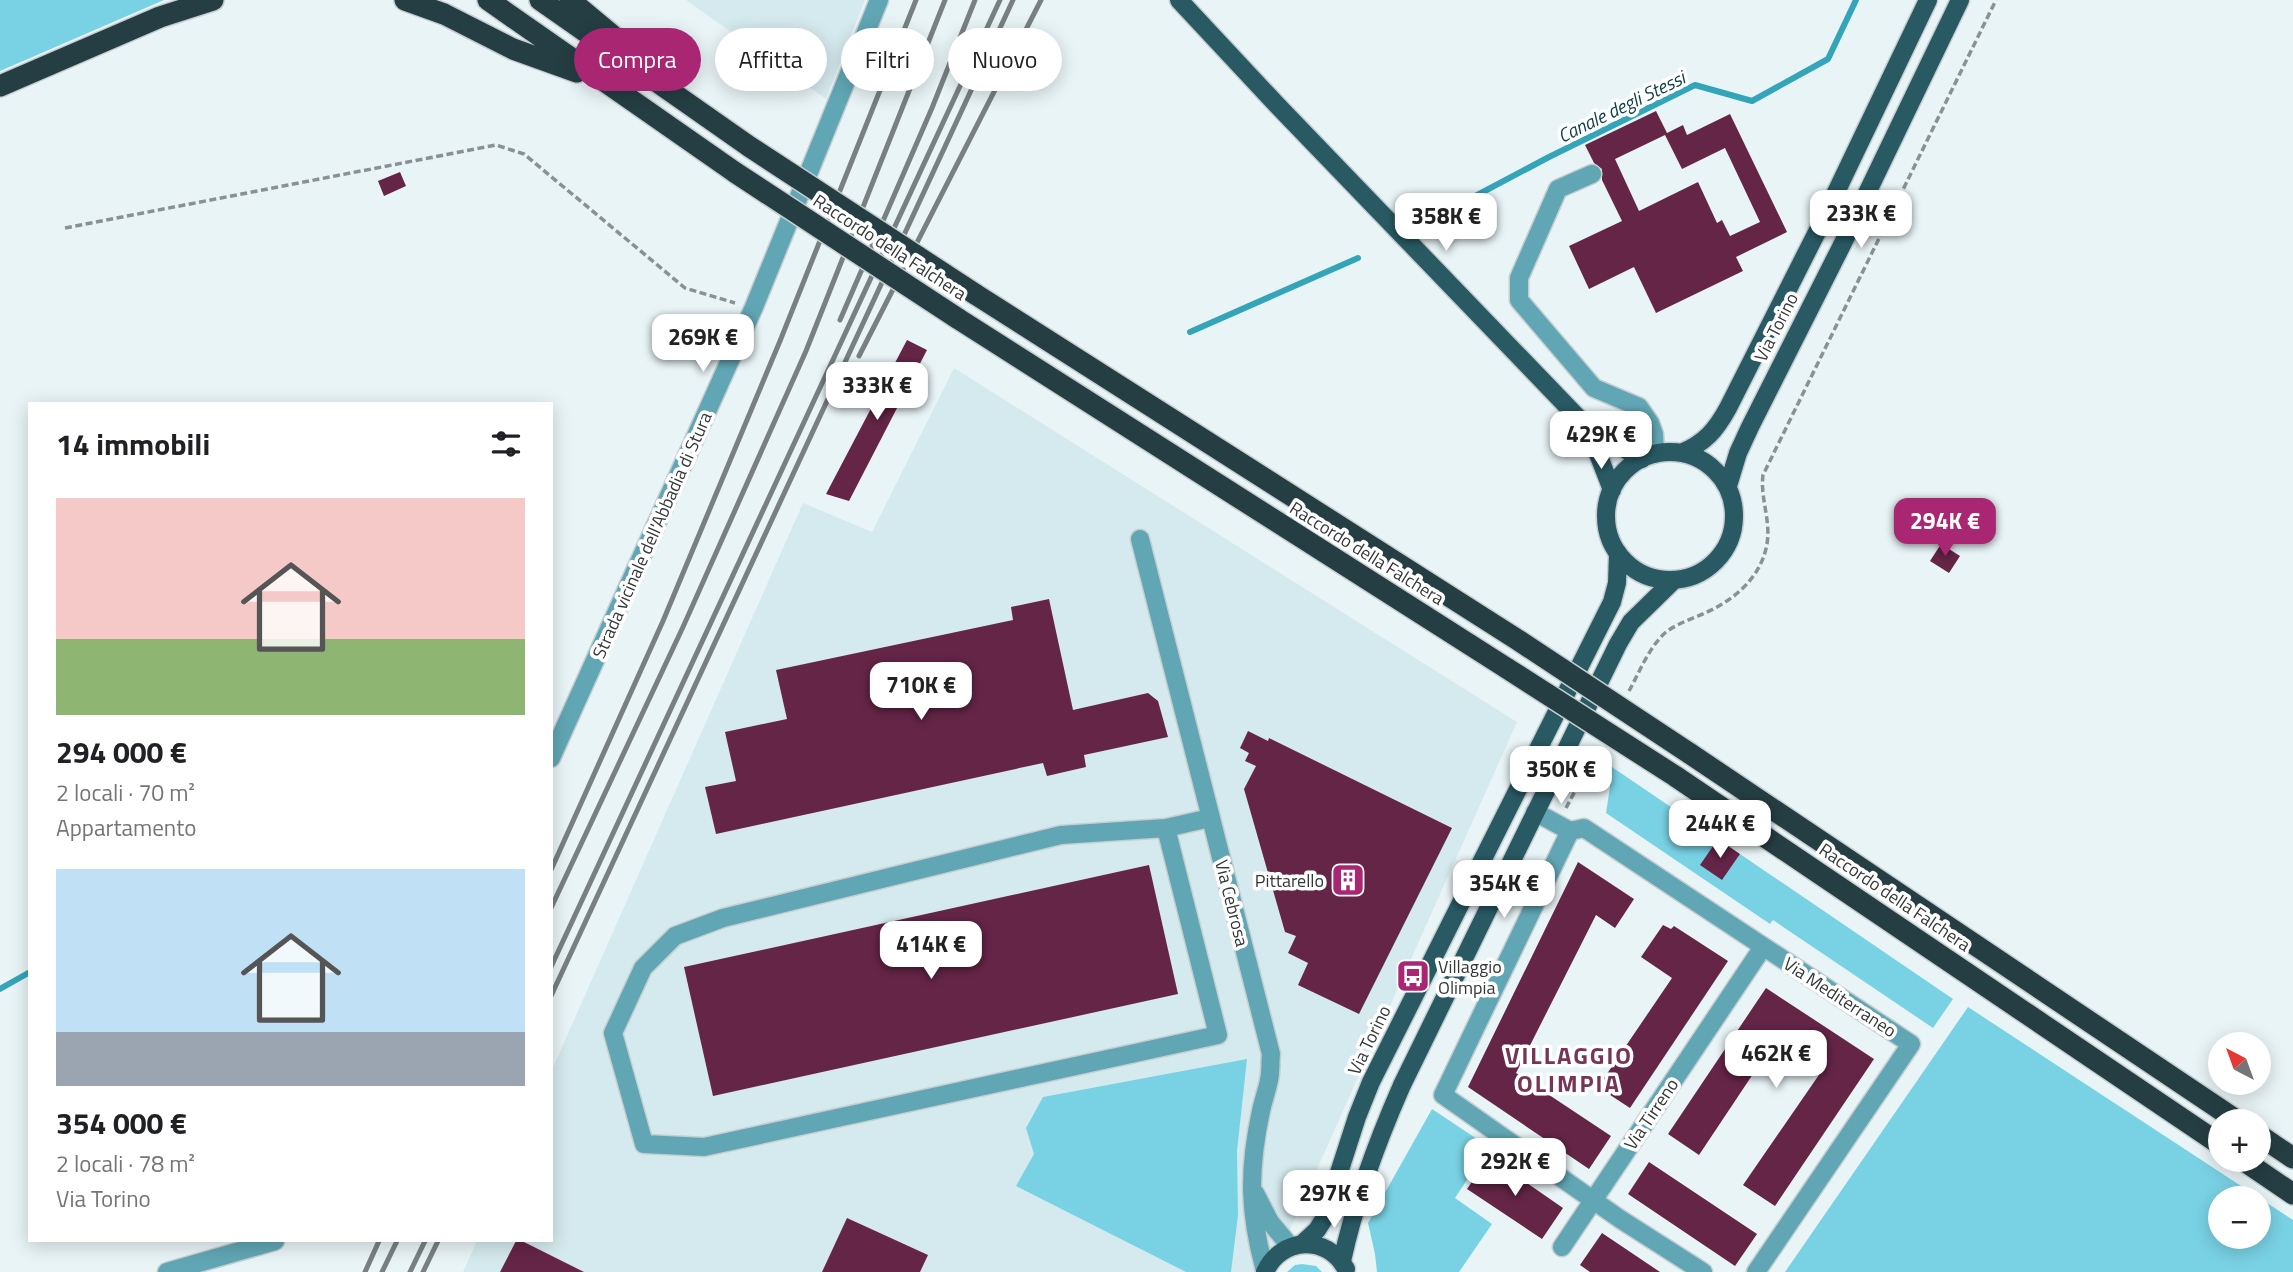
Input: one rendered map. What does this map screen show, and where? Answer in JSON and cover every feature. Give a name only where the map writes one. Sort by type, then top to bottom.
[{"type":"highway","points":[[0,86],[149,22],[213,0]]},
{"type":"highway","points":[[405,0],[443,13],[513,49],[574,70]]},
{"type":"highway","name":"Raccordo della Falchera","points":[[488,0],[574,60]]},
{"type":"highway","name":"Raccordo della Falchera","points":[[540,0],[750,147],[1023,325],[1521,642],[2220,1109]]},
{"type":"highway","points":[[570,0],[693,107]]},
{"type":"highway","name":"Raccordo della Falchera","points":[[618,91],[736,173],[1009,352],[1675,776],[2208,1136]]},
{"type":"highway","points":[[2271,1143],[2293,1158]]},
{"type":"highway","points":[[2261,1172],[2293,1194]]},
{"type":"main road","points":[[1179,0],[1588,428],[1649,457]]},
{"type":"main road","name":"Via Torino","points":[[1681,453],[1706,440],[1728,408],[1818,230],[1927,0]]},
{"type":"main road","name":"Via Torino","points":[[1728,486],[1750,426],[1843,243],[1960,0]]},
{"type":"main road","points":[[1588,428],[1612,490]]},
{"type":"main road","points":[[1681,453],[1702,460],[1717,472],[1728,486],[1735,519],[1723,554],[1708,568],[1691,577],[1657,579],[1642,574],[1618,553],[1608,533],[1607,506],[1612,490],[1629,467],[1649,457],[1681,453]]},
{"type":"main road","name":"Via Torino","points":[[1265,1271],[1275,1256],[1297,1245],[1317,1230],[1324,1219],[1371,1082],[1612,602],[1617,583],[1618,553]]},
{"type":"main road","points":[[1345,1267],[1348,1234],[1384,1126],[1618,644],[1631,622],[1674,580]]},
{"type":"main road","points":[[1297,1245],[1324,1247],[1345,1267]]},
{"type":"street","name":"Strada vicinale dell'Abbadia di Stura","points":[[553,754],[754,307],[879,0]]},
{"type":"street","points":[[1592,174],[1558,189],[1518,278],[1519,300],[1594,388],[1639,407],[1654,434],[1649,457]]},
{"type":"street","name":"Via Cebrosa","points":[[1140,539],[1271,1054],[1251,1183],[1257,1241],[1265,1271]]},
{"type":"street","name":"Via Mediterraneo","points":[[1535,812],[1564,828],[1584,828],[1911,1044],[1756,1272]]},
{"type":"street","points":[[1166,828],[1218,1035],[704,1147],[643,1144],[613,1033],[643,968],[675,936],[723,918],[1061,835],[1166,828],[1210,818]]},
{"type":"street","points":[[1564,828],[1443,1095],[1620,1219],[1703,1272]]},
{"type":"street","name":"Via Tirreno","points":[[1562,1247],[1763,947]]},
{"type":"street","points":[[1251,1183],[1270,1222],[1297,1245]]},
{"type":"street","points":[[167,1272],[272,1242]]},
{"type":"path","points":[[1630,691],[1662,636],[1683,622],[1726,603],[1743,589],[1760,566],[1767,544],[1768,517],[1762,485],[1763,475],[1996,0]]},
{"type":"path","points":[[65,228],[496,145],[524,154],[685,288],[754,307]]},
{"type":"path","points":[[1564,828],[1603,740]]},
{"type":"shaded area","points":[[0,0],[164,0],[0,71]]},
{"type":"shaded area","points":[[686,0],[865,0],[854,28],[841,28],[841,61],[826,99],[815,91],[827,91],[827,28],[726,28]]},
{"type":"shaded area","points":[[954,368],[1517,722],[1271,1272],[463,1272],[477,1242],[553,1242],[553,1067],[803,503],[872,532]]},
{"type":"shaded area","points":[[1609,765],[1718,839],[1701,865],[1722,879],[1740,854],[1953,999],[1933,1028],[1773,920],[1770,924],[1606,813],[1610,787]]},
{"type":"shaded area","points":[[1968,1007],[2208,1164],[2208,1172],[2220,1172],[2241,1186],[2208,1186],[2208,1249],[2271,1249],[2271,1206],[2293,1220],[2293,1272],[1785,1272]]},
{"type":"shaded area","points":[[1247,1059],[1237,1151],[1238,1215],[1231,1272],[1186,1272],[1016,1186],[1034,1154],[1026,1128],[1043,1097]]},
{"type":"shaded area","points":[[1432,1109],[1489,1147],[1455,1198],[1492,1224],[1459,1272],[1377,1272],[1368,1223]]},
{"type":"shaded area","points":[[1295,1265],[1316,1266],[1322,1272],[1287,1272]]},
{"type":"building","points":[[1656,111],[1667,133],[1683,125],[1687,135],[1730,114],[1787,232],[1736,257],[1743,271],[1656,313],[1634,267],[1589,289],[1569,246],[1622,221],[1602,180],[1602,169],[1594,163],[1585,145]],"holes":[[[1665,135],[1682,169],[1725,148],[1760,222],[1730,236],[1722,220],[1717,223],[1698,182],[1639,211],[1615,159]]]},
{"type":"building","points":[[400,172],[406,186],[384,196],[378,181]]},
{"type":"building","points":[[907,340],[927,350],[849,501],[826,494]]},
{"type":"building","points":[[1941,544],[1960,556],[1949,573],[1930,561]]},
{"type":"building","points":[[1049,599],[1073,710],[1148,693],[1158,701],[1168,737],[1084,755],[1086,767],[1047,776],[1043,763],[716,834],[705,787],[736,781],[725,732],[787,719],[776,670],[1013,620],[1011,607]]},
{"type":"building","name":"Pittarello","points":[[1248,731],[1268,741],[1269,738],[1452,828],[1359,1014],[1298,985],[1308,963],[1288,953],[1296,936],[1285,932],[1244,789],[1256,766],[1245,761],[1249,753],[1240,748]]},
{"type":"building","points":[[1718,839],[1740,854],[1722,880],[1700,865]]},
{"type":"building","points":[[1578,862],[1634,899],[1615,928],[1596,915],[1516,1073],[1611,1136],[1589,1169],[1468,1087]]},
{"type":"building","points":[[1149,865],[1178,994],[713,1096],[684,967]]},
{"type":"building","points":[[1663,925],[1671,929],[1674,926],[1728,961],[1630,1108],[1598,1087],[1672,978],[1641,957]]},
{"type":"building","points":[[1766,988],[1874,1059],[1775,1206],[1743,1185],[1823,1069],[1777,1038],[1699,1155],[1668,1134]]},
{"type":"building","points":[[1489,1157],[1563,1208],[1542,1239],[1467,1189]]},
{"type":"building","points":[[1649,1162],[1757,1234],[1735,1266],[1628,1194]]},
{"type":"building","points":[[847,1218],[928,1255],[920,1272],[822,1272]]},
{"type":"building","points":[[1602,1233],[1660,1272],[1590,1272],[1580,1265]]},
{"type":"building","points":[[515,1242],[524,1242],[584,1272],[500,1272]]},
{"type":"waterway","name":"Canale degli Stessi","points":[[1447,211],[1695,85],[1752,101],[1828,59],[1856,0]]},
{"type":"waterway","name":"Canale degli Stessi","points":[[1190,332],[1358,258]]},
{"type":"waterway","name":"Canale degli Stessi","points":[[0,989],[28,973]]},
{"type":"railway","points":[[553,866],[663,621],[780,341],[916,0]]},
{"type":"railway","points":[[553,904],[683,627],[806,351],[945,0]]},
{"type":"railway","points":[[840,320],[932,108],[975,0]]},
{"type":"railway","points":[[553,963],[1000,0]]},
{"type":"railway","points":[[553,992],[1013,0]]},
{"type":"railway","points":[[859,356],[1041,0]]},
{"type":"railway","points":[[365,1272],[379,1242]]},
{"type":"railway","points":[[382,1272],[397,1242]]},
{"type":"railway","points":[[410,1272],[425,1242]]},
{"type":"railway","points":[[423,1272],[438,1242]]},
{"type":"place","name":"Pittarello","points":[[1348,880]]},
{"type":"place","name":"Villaggio Olimpia","points":[[1413,976]]},
{"type":"district","name":"VILLAGGIO OLIMPIA","points":[[1569,1069]]}]
